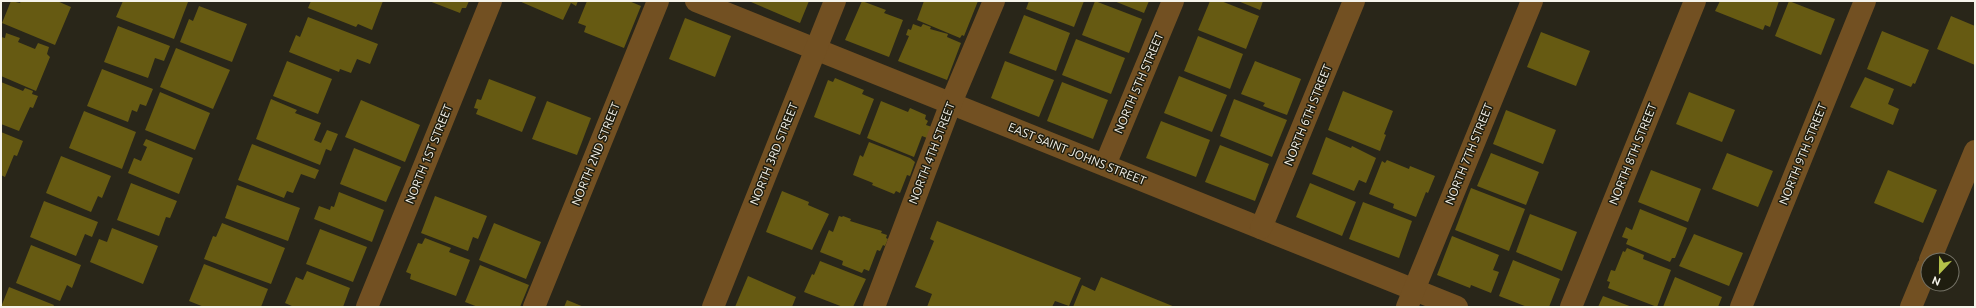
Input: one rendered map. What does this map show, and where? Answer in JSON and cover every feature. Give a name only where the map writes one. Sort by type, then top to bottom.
[{"type":"lane","name":"NORTH 1ST STREET","points":[[367,307],[492,1]]},
{"type":"lane","name":"NORTH 2ND STREET","points":[[534,307],[658,1]]},
{"type":"lane","name":"EAST SAINT JOHNS STREET","points":[[696,1],[1261,228],[1410,298],[1457,307]]},
{"type":"lane","name":"NORTH 3RD STREET","points":[[713,307],[835,1]]},
{"type":"lane","name":"NORTH 4TH STREET","points":[[874,307],[951,104],[994,1]]},
{"type":"lane","name":"NORTH 5TH STREET","points":[[1105,165],[1173,1]]},
{"type":"lane","name":"NORTH 6TH STREET","points":[[1261,228],[1354,1]]},
{"type":"lane","name":"NORTH 7TH STREET","points":[[1410,298],[1532,1]]},
{"type":"lane","name":"NORTH 8TH STREET","points":[[1571,307],[1695,1]]},
{"type":"lane","name":"NORTH 9TH STREET","points":[[1741,307],[1865,1]]},
{"type":"lane","points":[[1933,252],[1975,151]]},
{"type":"lane","points":[[1911,307],[1920,285]]},
{"type":"building","points":[[11,1],[20,3],[21,1],[57,1],[71,7],[55,45],[2,23]]},
{"type":"building","points":[[123,1],[188,2],[174,39],[116,17]]},
{"type":"building","points":[[311,1],[383,1],[372,30],[358,24],[356,27],[308,8]]},
{"type":"building","points":[[429,1],[469,1],[466,8],[462,8],[460,13]]},
{"type":"building","points":[[519,1],[578,1],[576,6],[571,3],[563,20]]},
{"type":"building","points":[[587,1],[629,1],[641,6],[624,48],[584,32],[586,26],[578,23]]},
{"type":"building","points":[[809,1],[800,23],[751,2]]},
{"type":"building","points":[[862,1],[886,10],[884,13],[903,20],[889,57],[845,40]]},
{"type":"building","points":[[924,1],[978,1],[964,36],[962,35],[960,38],[917,20]]},
{"type":"building","points":[[1029,1],[1084,1],[1074,27],[1026,9]]},
{"type":"building","points":[[1095,1],[1142,19],[1129,53],[1082,35]]},
{"type":"building","points":[[1114,1],[1149,1],[1144,13]]},
{"type":"building","points":[[1210,1],[1221,1],[1259,16],[1246,49],[1198,30]]},
{"type":"building","points":[[1238,1],[1263,1],[1260,10]]},
{"type":"building","points":[[1720,1],[1779,1],[1770,27],[1765,25],[1763,30],[1715,11]]},
{"type":"building","points":[[1789,1],[1835,19],[1821,55],[1775,36]]},
{"type":"building","points":[[199,6],[247,24],[232,62],[180,42],[189,19],[193,21]]},
{"type":"building","points":[[1024,15],[1070,33],[1056,71],[1009,53]]},
{"type":"building","points":[[1951,16],[1975,26],[1975,65],[1937,49]]},
{"type":"building","points":[[308,17],[378,44],[370,64],[357,59],[351,73],[340,69],[339,72],[289,52],[296,35],[300,37]]},
{"type":"building","points":[[685,18],[731,36],[715,77],[669,59]]},
{"type":"building","points":[[913,24],[921,27],[923,24],[931,27],[930,29],[948,34],[947,37],[961,43],[947,80],[898,61],[909,36],[906,35],[908,29],[911,30]]},
{"type":"building","points":[[118,26],[170,46],[164,61],[155,58],[148,78],[104,62]]},
{"type":"building","points":[[1882,31],[1929,50],[1915,84],[1913,83],[1911,87],[1867,69]]},
{"type":"building","points":[[1541,32],[1590,51],[1576,86],[1527,67]]},
{"type":"building","points":[[6,33],[20,38],[18,42],[35,49],[38,43],[49,47],[47,54],[50,57],[36,91],[1,76],[1,37],[5,38]]},
{"type":"building","points":[[1198,36],[1243,54],[1230,89],[1184,71]]},
{"type":"building","points":[[1076,39],[1125,58],[1111,94],[1062,75]]},
{"type":"building","points":[[176,48],[230,70],[213,109],[160,87]]},
{"type":"building","points":[[287,61],[332,79],[318,114],[273,96]]},
{"type":"building","points":[[1005,61],[1054,80],[1039,117],[991,98]]},
{"type":"building","points":[[1255,61],[1301,79],[1287,115],[1263,106],[1265,103],[1241,94]]},
{"type":"building","points":[[102,69],[153,89],[146,106],[140,104],[137,112],[132,110],[128,122],[87,106]]},
{"type":"building","points":[[1179,76],[1227,95],[1212,132],[1164,113]]},
{"type":"building","points":[[1865,77],[1894,89],[1888,104],[1899,109],[1893,125],[1850,107]]},
{"type":"building","points":[[835,78],[864,90],[862,94],[874,99],[860,135],[814,117],[828,80],[833,82]]},
{"type":"building","points":[[489,79],[536,97],[522,132],[476,114],[478,109],[474,108],[477,99],[481,100]]},
{"type":"building","points":[[1,82],[23,91],[25,88],[33,91],[32,94],[38,96],[33,108],[30,107],[19,131],[1,124]]},
{"type":"building","points":[[1062,82],[1108,100],[1093,139],[1047,121]]},
{"type":"building","points":[[1343,91],[1393,111],[1384,134],[1386,135],[1380,151],[1328,130]]},
{"type":"building","points":[[160,92],[210,113],[195,150],[145,130]]},
{"type":"building","points":[[1689,92],[1735,110],[1722,142],[1676,124]]},
{"type":"building","points":[[271,99],[297,110],[295,113],[321,123],[314,140],[321,143],[327,130],[338,134],[331,151],[326,149],[320,165],[256,139]]},
{"type":"building","points":[[1234,99],[1287,120],[1272,157],[1220,136]]},
{"type":"building","points":[[361,100],[420,125],[405,162],[345,137]]},
{"type":"building","points":[[547,101],[591,118],[577,155],[532,139]]},
{"type":"building","points":[[881,101],[908,112],[910,108],[926,115],[925,119],[928,121],[926,125],[932,127],[927,138],[922,136],[914,157],[867,138]]},
{"type":"building","points":[[1506,110],[1556,130],[1543,164],[1493,144]]},
{"type":"building","points":[[84,111],[136,132],[122,169],[69,148]]},
{"type":"building","points":[[1161,121],[1210,140],[1196,177],[1146,158]]},
{"type":"building","points":[[1,132],[23,141],[17,156],[14,155],[5,177],[1,175]]},
{"type":"building","points":[[1326,137],[1351,148],[1352,146],[1376,158],[1366,183],[1359,180],[1354,191],[1312,174]]},
{"type":"building","points":[[146,139],[193,158],[179,194],[128,173],[134,158],[141,161],[147,147],[143,145]]},
{"type":"building","points":[[869,142],[910,158],[915,162],[910,176],[907,175],[900,193],[896,191],[894,194],[853,175],[860,155],[863,157]]},
{"type":"building","points":[[252,144],[319,170],[315,179],[301,174],[293,193],[287,191],[284,198],[238,180]]},
{"type":"building","points":[[1220,145],[1269,164],[1255,201],[1205,182]]},
{"type":"building","points":[[354,148],[401,167],[386,202],[340,184]]},
{"type":"building","points":[[1491,153],[1539,172],[1526,205],[1477,186]]},
{"type":"building","points":[[1727,153],[1773,171],[1758,207],[1712,189]]},
{"type":"building","points":[[61,156],[111,176],[102,198],[98,196],[91,212],[46,193]]},
{"type":"building","points":[[1387,160],[1409,169],[1410,166],[1435,176],[1428,193],[1426,192],[1416,217],[1393,208],[1394,204],[1369,194],[1382,161],[1385,163]]},
{"type":"building","points":[[1651,170],[1701,189],[1688,222],[1638,202]]},
{"type":"building","points":[[1888,170],[1937,190],[1923,223],[1874,203]]},
{"type":"building","points":[[131,183],[177,201],[170,218],[166,217],[159,236],[117,220]]},
{"type":"building","points":[[1310,183],[1356,202],[1342,236],[1296,217]]},
{"type":"building","points":[[237,185],[300,208],[288,241],[225,218]]},
{"type":"building","points":[[1471,188],[1525,209],[1509,251],[1455,230]]},
{"type":"building","points":[[782,191],[809,202],[808,205],[829,214],[812,250],[766,232]]},
{"type":"building","points":[[339,192],[384,210],[372,242],[314,219],[319,206],[330,210],[331,206],[334,207]]},
{"type":"building","points":[[435,196],[487,216],[478,239],[473,237],[468,251],[421,233]]},
{"type":"building","points":[[44,201],[98,222],[92,237],[85,234],[76,256],[30,237]]},
{"type":"building","points":[[1363,202],[1412,221],[1399,258],[1349,239]]},
{"type":"building","points":[[1640,209],[1687,228],[1675,258],[1672,258],[1670,262],[1626,244],[1628,239],[1622,237],[1626,227],[1632,230]]},
{"type":"building","points":[[1530,214],[1577,232],[1562,271],[1516,252]]},
{"type":"building","points":[[839,216],[843,216],[851,219],[850,221],[882,231],[881,233],[887,235],[886,238],[888,239],[885,246],[883,245],[880,251],[877,250],[869,271],[864,269],[862,273],[842,265],[843,261],[820,252],[829,230],[833,232]]},
{"type":"building","points":[[937,221],[1081,278],[1069,306],[1055,301],[1052,307],[927,307],[932,294],[915,287],[934,241],[930,239]]},
{"type":"building","points":[[222,223],[285,248],[271,284],[204,259],[213,236],[216,237]]},
{"type":"building","points":[[494,223],[541,242],[526,279],[479,260]]},
{"type":"building","points":[[112,228],[158,246],[143,284],[90,262],[99,239],[107,242]]},
{"type":"building","points":[[320,229],[367,247],[353,282],[306,264]]},
{"type":"building","points":[[1694,234],[1743,253],[1729,286],[1679,266]]},
{"type":"building","points":[[1452,236],[1499,255],[1493,270],[1499,272],[1491,293],[1471,285],[1470,288],[1437,275]]},
{"type":"building","points":[[425,238],[451,248],[449,252],[470,260],[456,296],[410,279],[411,274],[406,272],[418,243],[422,244]]},
{"type":"building","points":[[31,245],[81,265],[72,288],[67,285],[60,301],[16,283]]},
{"type":"building","points":[[1627,248],[1644,255],[1643,259],[1671,270],[1657,307],[1608,288],[1610,282],[1607,281],[1611,270],[1615,271],[1623,251],[1625,252]]},
{"type":"building","points":[[1513,260],[1560,279],[1549,307],[1527,307],[1499,296]]},
{"type":"building","points":[[820,261],[866,279],[853,307],[843,307],[804,292]]},
{"type":"building","points":[[204,264],[268,289],[261,307],[204,307],[189,301]]},
{"type":"building","points":[[480,265],[529,285],[520,307],[478,307],[465,302]]},
{"type":"building","points":[[307,271],[350,288],[343,307],[294,307],[285,303],[296,277],[303,280]]},
{"type":"building","points":[[748,276],[796,297],[792,307],[735,307]]},
{"type":"building","points":[[1101,277],[1175,307],[1073,307],[1082,285],[1095,291]]},
{"type":"building","points":[[1675,277],[1722,297],[1718,307],[1663,307]]},
{"type":"building","points":[[9,287],[54,305],[53,307],[1,307]]},
{"type":"building","points":[[1603,296],[1632,307],[1598,307]]},
{"type":"building","points":[[567,300],[584,307],[564,307]]}]
